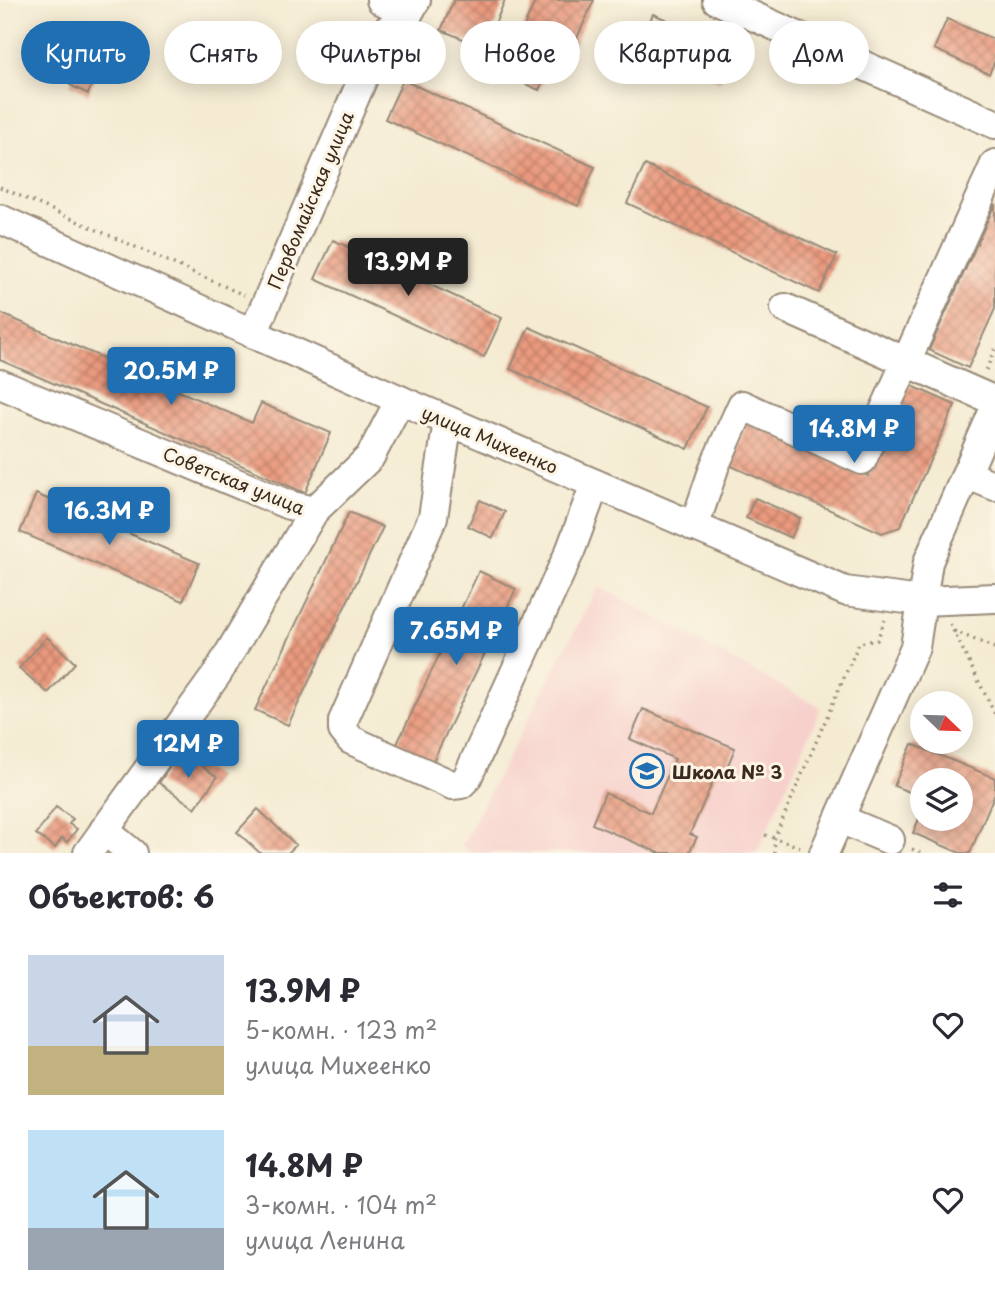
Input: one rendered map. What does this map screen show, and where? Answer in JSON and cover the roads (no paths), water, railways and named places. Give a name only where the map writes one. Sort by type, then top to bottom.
[{"type":"street","points":[[381,0],[412,7]]},
{"type":"street","points":[[717,0],[995,124]]},
{"type":"street","name":"Первомайская улица","points":[[253,334],[382,34],[412,7]]},
{"type":"street","points":[[694,527],[715,465],[742,405],[862,460],[995,164]]},
{"type":"street","name":"улица Михеенко","points":[[0,219],[400,400],[845,591],[919,601],[995,598]]},
{"type":"street","points":[[785,308],[995,401]]},
{"type":"street","name":"Советская улица","points":[[0,384],[289,505],[314,511]]},
{"type":"street","points":[[88,853],[217,674],[314,511],[370,457],[400,400]]},
{"type":"street","points":[[814,851],[840,819],[915,647],[919,601],[929,562],[995,408]]},
{"type":"street","points":[[448,421],[433,517],[343,721],[343,730],[351,740],[452,785],[461,785],[467,778],[571,549],[595,484]]},
{"type":"street","points":[[967,474],[995,486]]},
{"type":"street","points":[[840,819],[890,840]]},
{"type":"street","points":[[104,830],[132,853]]},
{"type":"place","name":"Школа № 3","points":[[647,771]]}]
